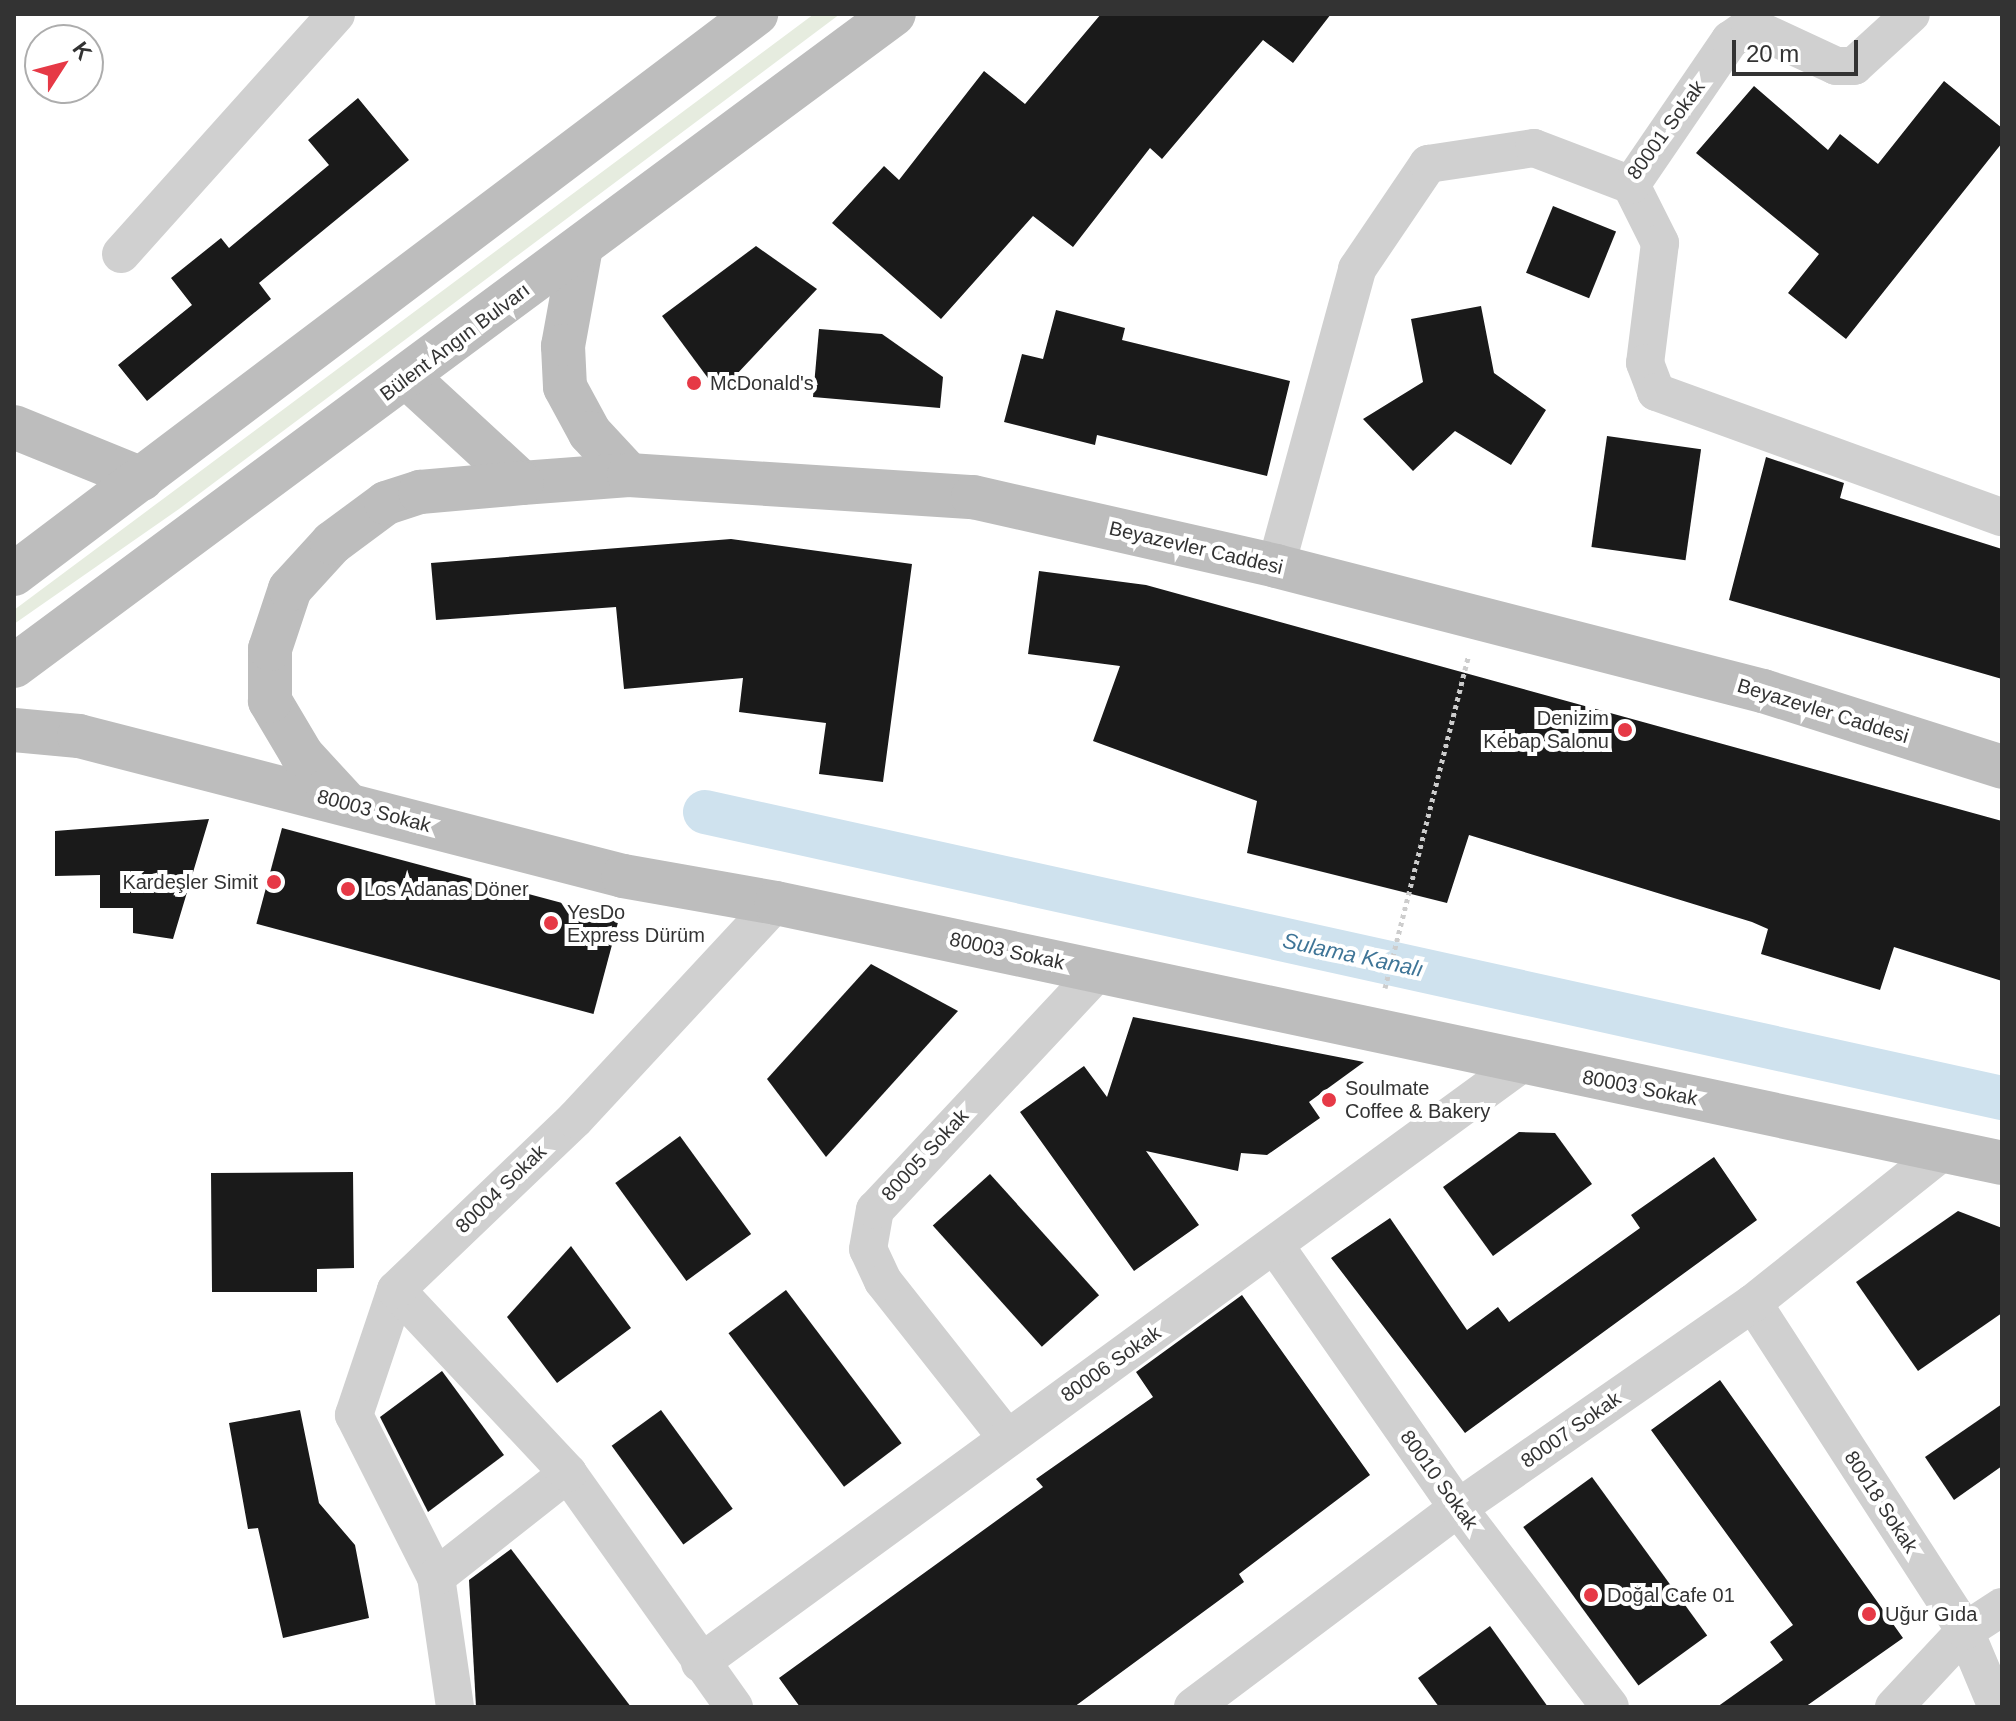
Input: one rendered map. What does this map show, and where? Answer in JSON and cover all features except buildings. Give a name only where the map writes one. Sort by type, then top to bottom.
[{"type":"street","points":[[121,254],[336,14]]},
{"type":"street","points":[[14,574],[756,14]]},
{"type":"street","name":"Bülent Angın Bulvarı","points":[[14,666],[408,378],[894,14]]},
{"type":"street","name":"80001 Sokak","points":[[1276,566],[1357,269],[1428,164],[1534,148],[1631,185],[1730,40],[1750,26],[1836,66],[1854,66],[1911,14]]},
{"type":"street","points":[[1631,185],[1660,243],[1645,363],[1656,392],[2002,517]]},
{"type":"street","points":[[581,247],[563,346],[565,387],[590,433],[629,475]]},
{"type":"street","points":[[408,378],[522,483]]},
{"type":"street","points":[[14,427],[142,479]]},
{"type":"street","name":"Beyazevler Caddesi","points":[[347,804],[302,755],[270,701],[270,649],[290,589],[332,543],[386,503],[420,492],[629,475],[973,497],[1276,566],[1763,691],[2002,767]]},
{"type":"street","name":"80003 Sokak","points":[[14,730],[79,736],[623,876],[776,903],[1381,1029],[1521,1064],[1946,1149],[2002,1163]]},
{"type":"street","name":"80004 Sokak","points":[[396,1290],[575,1119],[776,903]]},
{"type":"street","name":"80005 Sokak","points":[[1007,1438],[883,1281],[868,1249],[875,1210],[1099,971]]},
{"type":"street","name":"80006 Sokak","points":[[700,1663],[1007,1438],[1276,1247],[1521,1064]]},
{"type":"street","name":"80007 Sokak","points":[[1195,1707],[1458,1508],[1753,1303],[1946,1149]]},
{"type":"street","name":"80010 Sokak","points":[[1276,1247],[1458,1508],[1610,1707]]},
{"type":"street","points":[[455,1707],[436,1577],[354,1415],[396,1290],[568,1473],[733,1707]]},
{"type":"street","name":"80018 Sokak","points":[[1753,1303],[1965,1631],[1997,1707]]},
{"type":"street","points":[[436,1577],[568,1473]]},
{"type":"street","points":[[1894,1707],[1965,1631],[2002,1607]]},
{"type":"path","points":[[1381,1029],[1387,961],[1479,618]]},
{"type":"shaded area","points":[[814,14],[840,14],[179,509],[14,624],[14,610]]},
{"type":"waterway","name":"Sulama Kanalı","points":[[705,812],[2002,1098]]},
{"type":"place","name":"McDonald's","points":[[694,383]]},
{"type":"place","name":"Denizim Kebap Salonu","points":[[1625,730]]},
{"type":"place","name":"Kardeşler Simit","points":[[274,882]]},
{"type":"place","name":"Los Adanas Döner","points":[[348,889]]},
{"type":"place","name":"YesDo Express Dürüm","points":[[551,923]]},
{"type":"place","name":"Soulmate Coffee & Bakery","points":[[1329,1100]]},
{"type":"place","name":"Doğal Cafe 01","points":[[1591,1595]]},
{"type":"place","name":"Uğur Gıda","points":[[1869,1614]]}]
